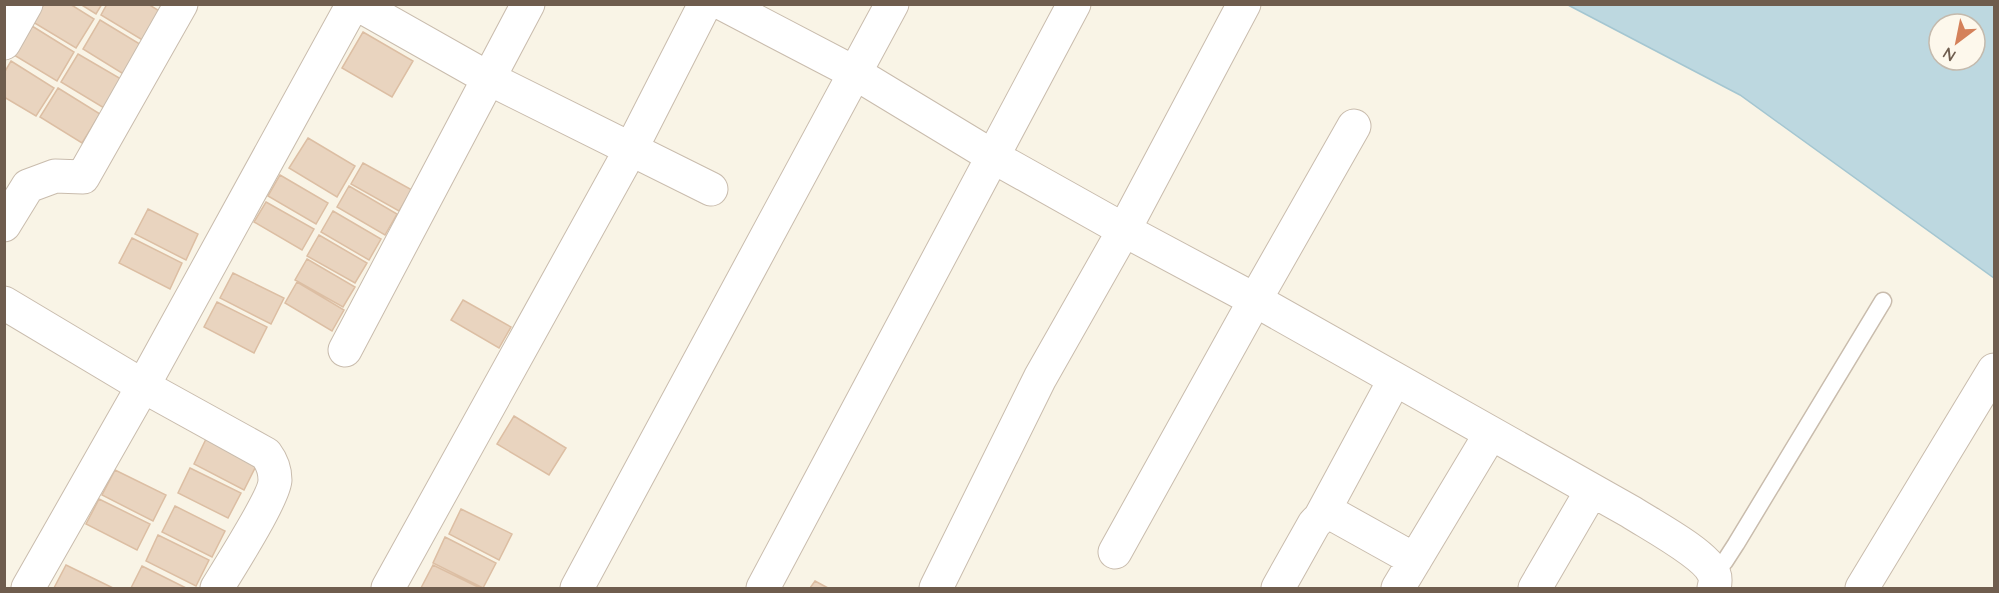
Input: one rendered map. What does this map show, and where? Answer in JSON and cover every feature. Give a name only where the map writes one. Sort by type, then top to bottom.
[{"type":"street","points":[[4,43],[26,4]]},
{"type":"street","points":[[4,225],[28,186],[55,176],[82,177],[181,4]]},
{"type":"street","points":[[28,588],[355,4],[488,78],[711,189]]},
{"type":"street","points":[[345,350],[528,4]]},
{"type":"street","points":[[388,588],[631,149],[705,4]]},
{"type":"street","points":[[723,4],[855,73],[992,156],[1255,300],[1592,490],[1689,549],[1706,563],[1714,581]]},
{"type":"street","points":[[577,588],[892,4]]},
{"type":"street","points":[[763,588],[1074,4]]},
{"type":"street","points":[[936,588],[1040,378],[1124,230],[1244,4]]},
{"type":"street","points":[[1115,552],[1354,126]]},
{"type":"street","points":[[4,303],[143,386],[266,454],[273,464],[276,482],[217,588]]},
{"type":"street","points":[[1862,588],[1995,370]]},
{"type":"street","points":[[1278,588],[1314,524],[1321,516],[1395,379]]},
{"type":"street","points":[[1398,588],[1491,433]]},
{"type":"street","points":[[1535,588],[1592,490]]},
{"type":"street","points":[[1321,516],[1328,514],[1336,516],[1415,560]]},
{"type":"lane","points":[[1714,581],[1883,301]]},
{"type":"water","points":[[1568,5],[1994,5],[1994,278],[1740,95]]},
{"type":"building","points":[[44,4],[70,4],[94,19],[76,48],[33,22]]},
{"type":"building","points":[[80,4],[102,4],[96,14]]},
{"type":"building","points":[[107,4],[148,4],[161,12],[144,41],[101,15]]},
{"type":"building","points":[[100,20],[143,46],[125,75],[83,49]]},
{"type":"building","points":[[32,26],[74,52],[57,81],[14,55]]},
{"type":"building","points":[[363,32],[413,61],[392,97],[342,68]]},
{"type":"building","points":[[78,54],[121,79],[104,108],[61,82]]},
{"type":"building","points":[[11,61],[54,88],[36,116],[4,97],[4,73]]},
{"type":"building","points":[[58,88],[100,114],[82,143],[40,117]]},
{"type":"building","points":[[308,138],[355,166],[337,197],[289,168]]},
{"type":"building","points":[[363,163],[412,190],[399,211],[351,184]]},
{"type":"building","points":[[280,175],[328,203],[316,224],[268,196]]},
{"type":"building","points":[[349,186],[397,214],[385,235],[337,207]]},
{"type":"building","points":[[266,202],[314,229],[302,250],[254,222]]},
{"type":"building","points":[[148,209],[198,234],[186,260],[135,234]]},
{"type":"building","points":[[333,211],[381,239],[369,260],[321,232]]},
{"type":"building","points":[[319,235],[367,263],[355,283],[307,256]]},
{"type":"building","points":[[132,238],[182,263],[170,289],[119,263]]},
{"type":"building","points":[[307,259],[355,287],[343,307],[295,280]]},
{"type":"building","points":[[233,273],[284,298],[271,324],[220,298]]},
{"type":"building","points":[[297,282],[344,310],[332,331],[285,303]]},
{"type":"building","points":[[463,300],[511,327],[499,348],[451,320]]},
{"type":"building","points":[[217,302],[267,327],[254,353],[204,327]]},
{"type":"building","points":[[514,416],[566,448],[549,475],[497,444]]},
{"type":"building","points":[[206,439],[257,464],[244,490],[194,464]]},
{"type":"building","points":[[190,468],[241,493],[228,518],[178,493]]},
{"type":"building","points":[[115,470],[166,495],[153,521],[102,495]]},
{"type":"building","points":[[99,499],[150,524],[137,550],[86,524]]},
{"type":"building","points":[[175,506],[225,531],[212,557],[162,532]]},
{"type":"building","points":[[461,509],[512,534],[499,560],[449,534]]},
{"type":"building","points":[[158,535],[209,560],[196,586],[146,561]]},
{"type":"building","points":[[445,537],[496,563],[483,588],[433,563]]},
{"type":"building","points":[[66,565],[113,588],[54,588]]},
{"type":"building","points":[[433,565],[480,588],[421,588]]},
{"type":"building","points":[[142,566],[186,588],[131,588]]},
{"type":"building","points":[[815,581],[828,588],[810,588]]}]
